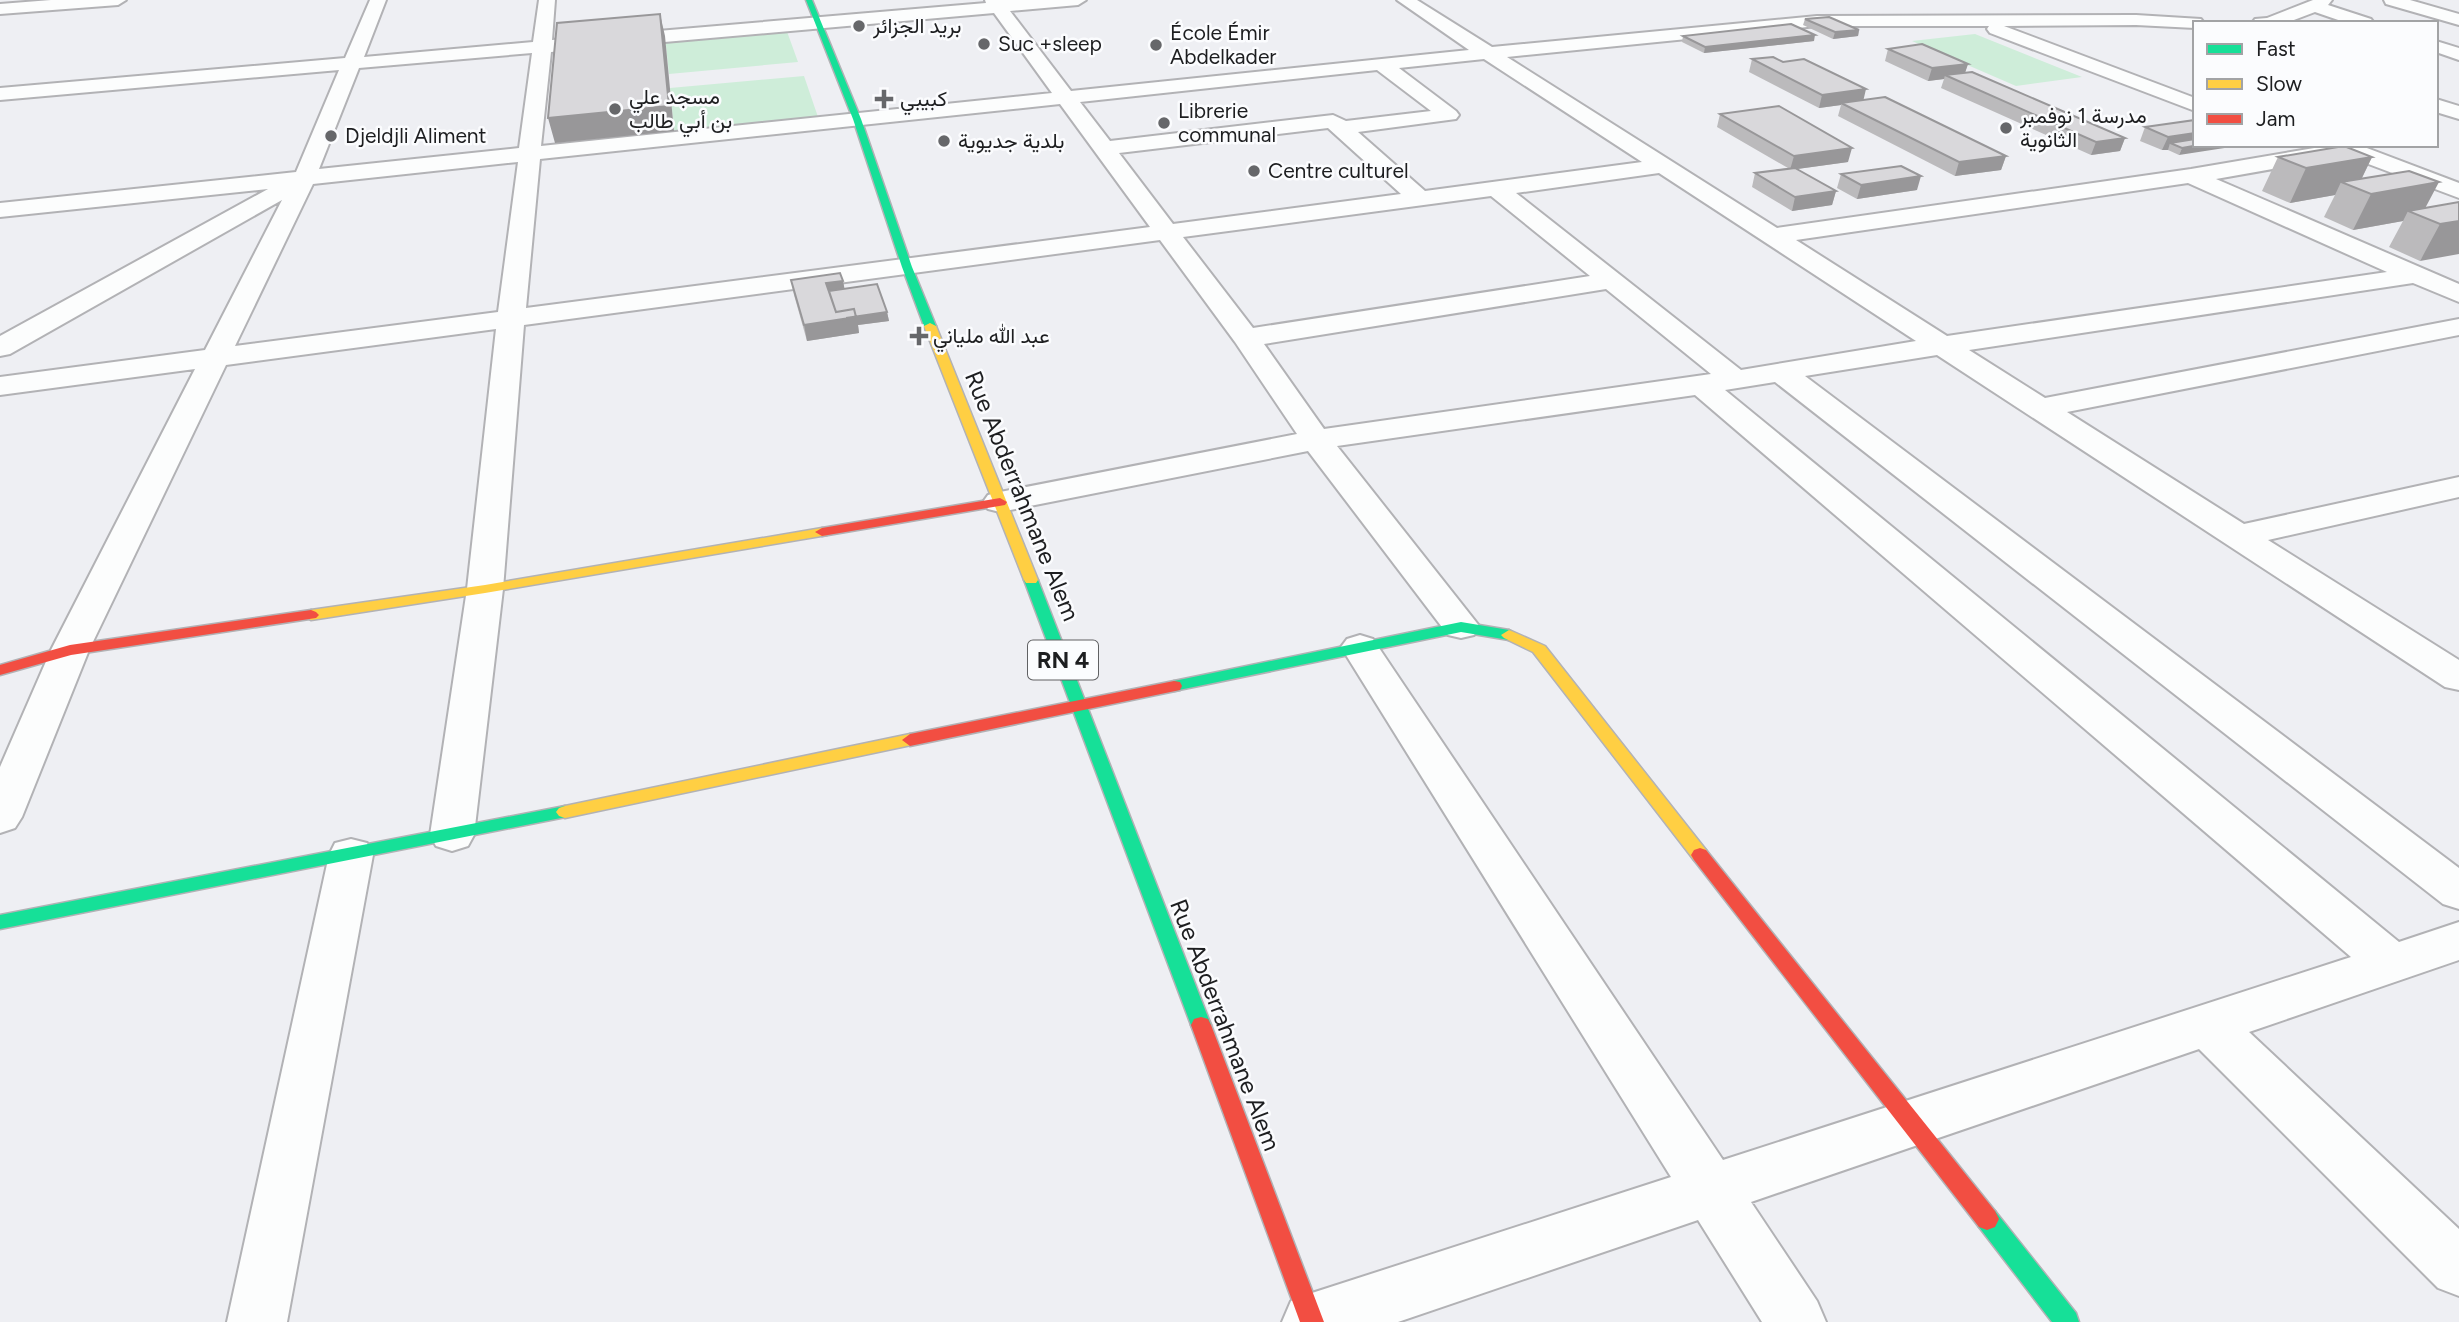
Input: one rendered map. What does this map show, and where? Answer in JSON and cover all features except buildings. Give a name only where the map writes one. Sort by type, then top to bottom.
[{"type":"main road","name":"Rue Abderrahmane Alem","points":[[810,0],[857,119],[907,267],[1080,704],[1312,1322]]},
{"type":"main road","points":[[0,670],[70,650],[485,589],[1000,502]]},
{"type":"main road","points":[[0,922],[452,835],[1461,627],[1504,633],[1539,649],[2067,1322]]},
{"type":"street","points":[[0,9],[118,0]]},
{"type":"street","points":[[0,817],[70,650],[305,177],[378,0]]},
{"type":"street","points":[[452,835],[485,589],[510,319],[544,45],[547,0]]},
{"type":"street","points":[[0,93],[996,4],[1078,0]]},
{"type":"street","points":[[1405,0],[2459,678]]},
{"type":"street","points":[[2088,0],[2136,20]]},
{"type":"street","points":[[2392,0],[2459,20]]},
{"type":"street","points":[[2274,21],[2320,3],[2360,21]]},
{"type":"street","points":[[996,4],[1246,338],[1316,440],[1461,627]]},
{"type":"street","points":[[1796,7],[1828,14]]},
{"type":"street","points":[[0,210],[1489,53],[1828,14],[1975,20],[2136,20],[2193,23]]},
{"type":"street","points":[[1975,20],[2193,104]]},
{"type":"street","points":[[2438,47],[2459,54]]},
{"type":"street","points":[[1104,148],[1333,121],[1344,117],[1369,124],[1449,116],[1381,64]]},
{"type":"street","points":[[1305,72],[1326,90]]},
{"type":"street","points":[[2438,106],[2459,113]]},
{"type":"street","points":[[1344,117],[1420,198]]},
{"type":"street","points":[[2304,147],[2322,154]]},
{"type":"street","points":[[1774,236],[2191,176],[2349,149],[2459,191]]},
{"type":"street","points":[[0,386],[1665,166]]},
{"type":"street","points":[[2191,176],[2456,291]]},
{"type":"street","points":[[0,348],[305,177]]},
{"type":"street","points":[[1496,188],[1611,280],[1718,382],[2391,963]]},
{"type":"street","points":[[1000,502],[1316,440],[1718,382],[1944,345],[2416,275]]},
{"type":"street","points":[[1246,338],[1611,280]]},
{"type":"street","points":[[2041,408],[2459,327]]},
{"type":"street","points":[[1781,372],[2459,892]]},
{"type":"street","points":[[2238,536],[2459,487]]},
{"type":"street","points":[[1360,647],[1796,1322]]},
{"type":"street","points":[[257,1322],[351,855]]},
{"type":"street","points":[[1312,1322],[2459,941]]},
{"type":"street","points":[[2207,1024],[2459,1268]]},
{"type":"green space","points":[[785,26],[798,62],[669,74],[665,36]]},
{"type":"green space","points":[[1975,34],[2082,77],[2016,86],[1912,41]]},
{"type":"green space","points":[[804,76],[818,117],[674,131],[670,88]]},
{"type":"traffic: fast","points":[[809,0],[857,119],[930,326]]},
{"type":"traffic: fast","points":[[1031,580],[1201,1025]]},
{"type":"traffic: fast","points":[[1174,686],[1461,627],[1509,635]]},
{"type":"traffic: fast","points":[[0,922],[565,812]]},
{"type":"traffic: fast","points":[[1987,1219],[2067,1322]]},
{"type":"traffic: slow","points":[[930,326],[1031,580]]},
{"type":"traffic: slow","points":[[311,615],[485,589],[822,532]]},
{"type":"traffic: slow","points":[[1509,635],[1539,649],[1700,855]]},
{"type":"traffic: slow","points":[[565,812],[910,740]]},
{"type":"traffic: jam","points":[[822,532],[1000,502]]},
{"type":"traffic: jam","points":[[0,670],[70,650],[311,615]]},
{"type":"traffic: jam","points":[[910,740],[1174,686]]},
{"type":"traffic: jam","points":[[1700,855],[1987,1219]]},
{"type":"traffic: jam","points":[[1201,1025],[1312,1322]]},
{"type":"place","name":"بريد الجزائر","points":[[859,26]]},
{"type":"place","name":"Suc +sleep","points":[[984,44]]},
{"type":"place","name":"École Émir Abdelkader","points":[[1156,45]]},
{"type":"place","name":"كبيبي","points":[[884,99]]},
{"type":"place","name":"مسجد علي بن أبي طالب","points":[[615,109]]},
{"type":"place","name":"Librerie communal","points":[[1164,123]]},
{"type":"place","name":"مدرسة 1 نوفمبر الثانوية","points":[[2006,128]]},
{"type":"place","name":"Djeldjli Aliment","points":[[331,136]]},
{"type":"place","name":"بلدية جديوية","points":[[944,141]]},
{"type":"place","name":"Centre culturel","points":[[1254,171]]},
{"type":"place","name":"عبد الله ملياني","points":[[919,336]]}]
